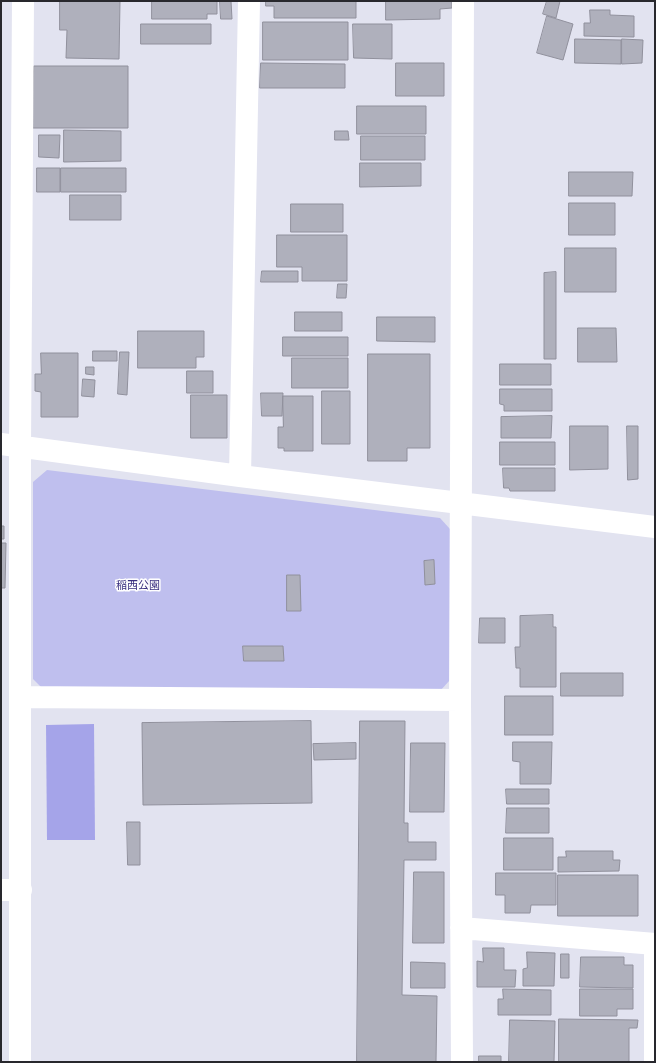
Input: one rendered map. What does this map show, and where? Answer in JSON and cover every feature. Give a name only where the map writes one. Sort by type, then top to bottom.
[{"type":"street","points":[[20,1062],[11,890],[20,697],[11,445],[23,1]]},
{"type":"street","points":[[240,476],[249,1]]},
{"type":"street","points":[[462,1062],[460,928],[460,700],[463,1]]},
{"type":"street","points":[[11,445],[240,476],[655,527]]},
{"type":"street","points":[[20,697],[460,700]]},
{"type":"street","points":[[460,928],[655,944]]},
{"type":"street","points":[[655,951],[655,1062]]},
{"type":"green space","name":"稲西公園","points":[[47,470],[440,518],[450,529],[450,680],[440,691],[43,689],[33,679],[33,482]]},
{"type":"shaded area","points":[[94,724],[95,840],[47,840],[46,725]]},
{"type":"building","points":[[60,1],[120,1],[119,59],[66,58],[67,30],[60,30]]},
{"type":"building","points":[[152,1],[217,1],[217,14],[207,14],[207,19],[152,19]]},
{"type":"building","points":[[220,1],[231,1],[232,19],[221,19]]},
{"type":"building","points":[[266,1],[356,1],[356,18],[274,18],[274,6],[266,6]]},
{"type":"building","points":[[386,1],[452,1],[452,8],[440,9],[440,19],[386,20]]},
{"type":"building","points":[[547,1],[560,1],[556,18],[543,14]]},
{"type":"building","points":[[590,10],[610,10],[610,15],[634,16],[634,37],[584,36],[584,23],[590,23]]},
{"type":"building","points":[[547,16],[573,24],[563,60],[537,53]]},
{"type":"building","points":[[263,22],[348,22],[348,60],[263,60]]},
{"type":"building","points":[[141,24],[211,24],[211,44],[141,44]]},
{"type":"building","points":[[353,24],[392,24],[392,59],[354,58]]},
{"type":"building","points":[[575,39],[621,40],[621,64],[575,63]]},
{"type":"building","points":[[622,39],[643,40],[642,63],[622,64]]},
{"type":"building","points":[[261,63],[345,64],[345,88],[260,88]]},
{"type":"building","points":[[396,63],[444,63],[444,96],[396,96]]},
{"type":"building","points":[[34,66],[128,66],[128,128],[33,128]]},
{"type":"building","points":[[357,106],[426,106],[426,134],[357,134]]},
{"type":"building","points":[[64,130],[121,131],[121,161],[64,162]]},
{"type":"building","points":[[335,131],[348,131],[349,140],[335,140]]},
{"type":"building","points":[[39,135],[60,135],[59,158],[39,157]]},
{"type":"building","points":[[361,136],[425,136],[425,160],[361,160]]},
{"type":"building","points":[[360,163],[421,163],[421,186],[360,187]]},
{"type":"building","points":[[37,168],[60,168],[60,192],[37,192]]},
{"type":"building","points":[[61,168],[126,168],[126,192],[61,192]]},
{"type":"building","points":[[569,172],[633,172],[632,196],[569,196]]},
{"type":"building","points":[[70,195],[121,195],[121,220],[70,220]]},
{"type":"building","points":[[569,203],[615,203],[615,235],[569,235]]},
{"type":"building","points":[[291,204],[343,204],[343,232],[291,232]]},
{"type":"building","points":[[277,235],[347,235],[347,281],[302,281],[302,267],[277,267]]},
{"type":"building","points":[[565,248],[616,248],[616,292],[565,292]]},
{"type":"building","points":[[262,271],[298,271],[298,282],[261,282]]},
{"type":"building","points":[[556,272],[556,359],[544,359],[544,273]]},
{"type":"building","points":[[338,284],[347,284],[346,298],[337,298]]},
{"type":"building","points":[[295,312],[342,312],[342,331],[295,331]]},
{"type":"building","points":[[377,317],[435,317],[435,342],[377,341]]},
{"type":"building","points":[[578,328],[616,328],[617,362],[578,362]]},
{"type":"building","points":[[138,331],[204,331],[204,357],[196,357],[196,368],[138,368]]},
{"type":"building","points":[[283,337],[348,337],[348,356],[283,356]]},
{"type":"building","points":[[93,351],[117,351],[117,361],[93,361]]},
{"type":"building","points":[[120,352],[129,352],[127,395],[118,394]]},
{"type":"building","points":[[41,353],[78,353],[78,417],[41,417],[41,392],[35,391],[35,374],[41,374]]},
{"type":"building","points":[[368,354],[430,354],[430,448],[407,448],[407,461],[368,461]]},
{"type":"building","points":[[292,358],[348,358],[348,388],[292,388]]},
{"type":"building","points":[[500,364],[551,364],[551,385],[500,385]]},
{"type":"building","points":[[86,367],[94,367],[94,375],[86,374]]},
{"type":"building","points":[[187,371],[213,371],[213,393],[187,393]]},
{"type":"building","points":[[83,379],[95,380],[94,397],[82,396]]},
{"type":"building","points":[[500,389],[552,389],[552,411],[504,411],[504,405],[500,404]]},
{"type":"building","points":[[322,391],[350,391],[350,444],[322,444]]},
{"type":"building","points":[[261,393],[283,393],[282,416],[262,416]]},
{"type":"building","points":[[191,395],[227,395],[227,438],[191,438]]},
{"type":"building","points":[[283,396],[313,396],[313,451],[284,451],[284,448],[278,448],[278,427],[283,427]]},
{"type":"building","points":[[552,416],[551,438],[501,438],[501,417]]},
{"type":"building","points":[[570,426],[608,426],[608,469],[570,470]]},
{"type":"building","points":[[627,426],[638,426],[638,479],[628,480]]},
{"type":"building","points":[[500,442],[555,442],[555,465],[500,465]]},
{"type":"building","points":[[503,468],[555,468],[555,491],[510,491],[509,488],[504,488]]},
{"type":"building","points":[[1,526],[4,526],[4,539],[1,539]]},
{"type":"building","points":[[1,543],[6,543],[5,588],[1,588]]},
{"type":"building","points":[[434,560],[435,584],[425,585],[424,561]]},
{"type":"building","points":[[287,575],[300,575],[301,611],[287,611]]},
{"type":"building","points":[[553,615],[553,627],[556,627],[556,687],[520,687],[520,668],[516,668],[515,647],[520,647],[520,616]]},
{"type":"building","points":[[480,618],[505,618],[505,643],[479,643]]},
{"type":"building","points":[[243,646],[283,646],[284,661],[244,661]]},
{"type":"building","points":[[561,673],[623,673],[623,696],[561,696]]},
{"type":"building","points":[[505,696],[553,696],[553,735],[505,735]]},
{"type":"building","points":[[311,721],[312,803],[143,805],[142,723]]},
{"type":"building","points":[[360,721],[405,721],[404,823],[408,823],[408,842],[436,842],[436,860],[404,860],[402,995],[437,996],[436,1062],[357,1062]]},
{"type":"building","points":[[513,742],[552,742],[551,784],[520,784],[520,762],[513,761]]},
{"type":"building","points":[[356,743],[356,759],[314,760],[313,744]]},
{"type":"building","points":[[411,743],[445,743],[444,812],[410,812]]},
{"type":"building","points":[[506,789],[549,789],[549,804],[507,804]]},
{"type":"building","points":[[507,808],[549,808],[549,833],[506,833]]},
{"type":"building","points":[[127,822],[140,822],[140,865],[128,865]]},
{"type":"building","points":[[504,838],[553,838],[553,870],[504,870]]},
{"type":"building","points":[[566,851],[613,851],[613,860],[620,860],[619,871],[558,872],[558,857],[566,857]]},
{"type":"building","points":[[414,872],[444,872],[444,943],[413,943]]},
{"type":"building","points":[[496,873],[556,873],[556,905],[531,905],[530,913],[505,913],[505,895],[496,895]]},
{"type":"building","points":[[558,875],[638,875],[638,916],[558,916]]},
{"type":"building","points":[[483,948],[504,948],[504,970],[516,970],[515,987],[477,987],[477,961],[483,962]]},
{"type":"building","points":[[527,952],[555,953],[554,986],[523,986],[523,969],[527,968]]},
{"type":"building","points":[[561,954],[569,954],[569,978],[561,978]]},
{"type":"building","points":[[581,957],[624,957],[624,965],[633,965],[633,988],[580,987]]},
{"type":"building","points":[[411,962],[445,963],[445,988],[411,988]]},
{"type":"building","points":[[503,989],[551,990],[551,1015],[498,1015],[498,999],[503,999]]},
{"type":"building","points":[[580,989],[633,989],[633,1009],[617,1009],[617,1016],[580,1016]]},
{"type":"building","points":[[559,1019],[638,1020],[637,1028],[629,1028],[629,1062],[559,1062]]},
{"type":"building","points":[[510,1020],[555,1021],[554,1062],[509,1062]]},
{"type":"building","points":[[479,1056],[501,1056],[501,1062],[479,1062]]}]
